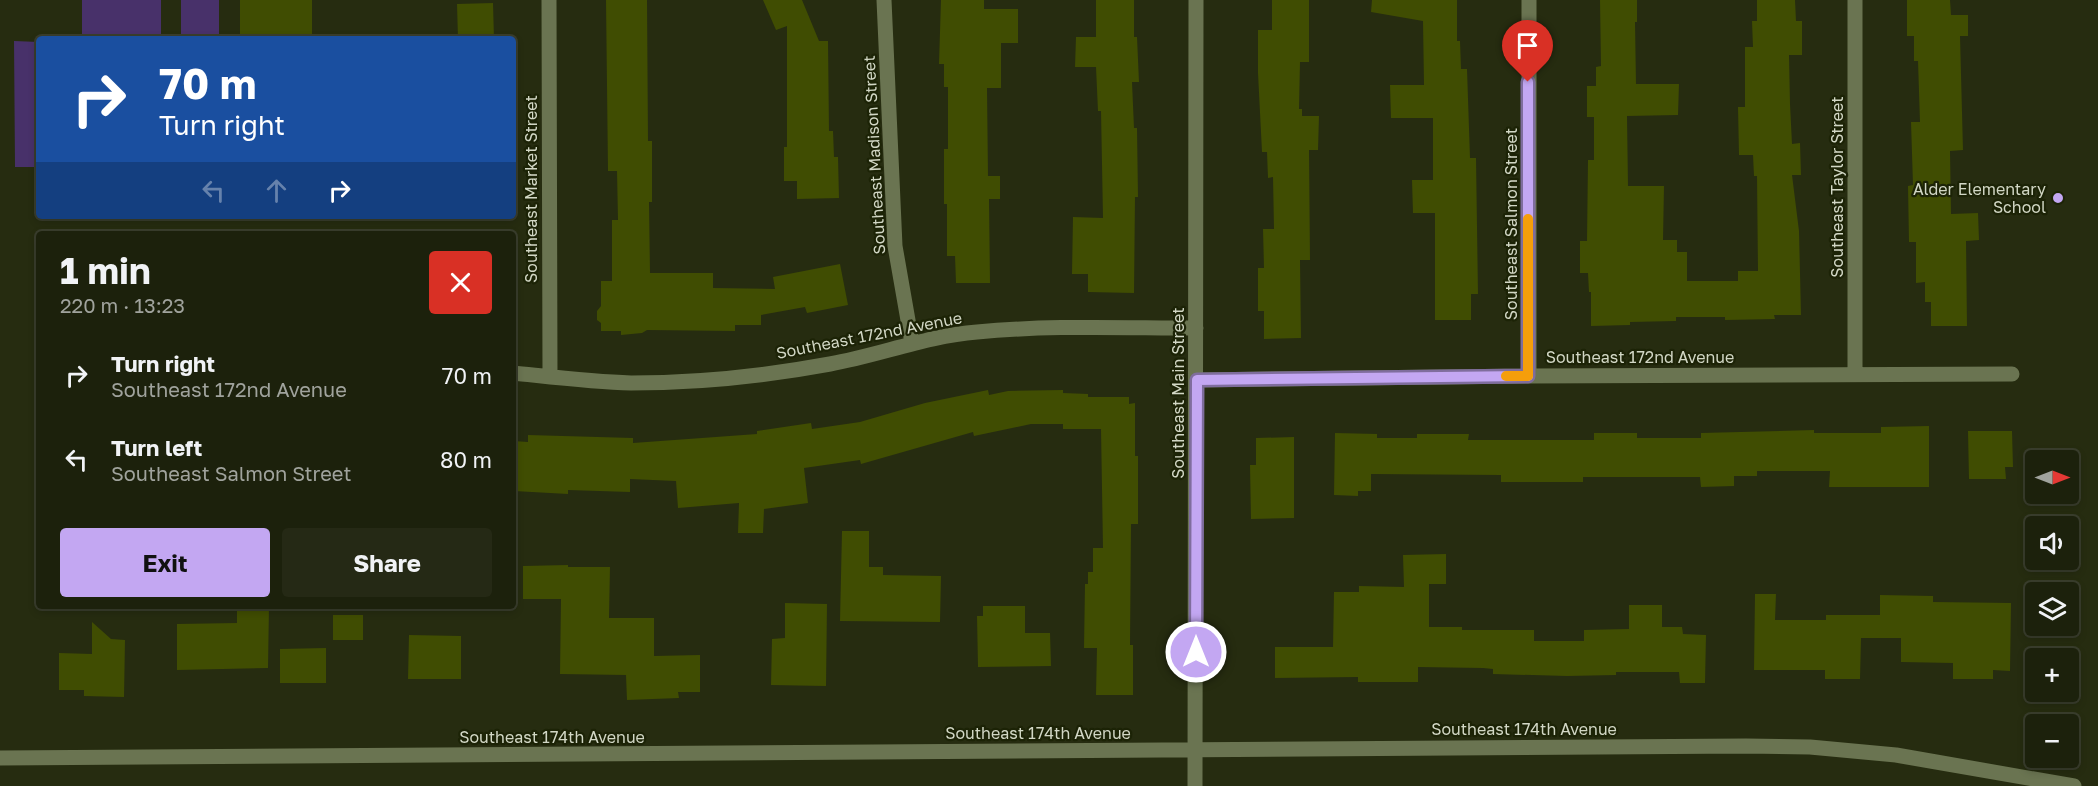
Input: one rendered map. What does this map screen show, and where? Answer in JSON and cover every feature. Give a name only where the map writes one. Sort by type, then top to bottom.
[{"type":"street","name":"Southeast Market Street","points":[[549,0],[550,377]]},
{"type":"street","name":"Southeast Madison Street","points":[[884,0],[895,246],[912,343]]},
{"type":"street","name":"Southeast Main Street","points":[[1195,786],[1196,0]]},
{"type":"street","name":"Southeast Salmon Street","points":[[1528,376],[1529,0]]},
{"type":"street","name":"Southeast Taylor Street","points":[[1855,0],[1855,374]]},
{"type":"street","name":"Southeast 172nd Avenue","points":[[516,373],[629,383],[686,382],[748,376],[833,363],[912,343],[975,332],[1030,328],[1196,328]]},
{"type":"street","name":"Southeast 172nd Avenue","points":[[1197,380],[2012,374]]},
{"type":"street","name":"Southeast 174th Avenue","points":[[0,758],[1746,746],[1810,747],[1896,755],[2074,786]]},
{"type":"shaded area","points":[[82,0],[161,0],[161,36],[82,36]]},
{"type":"shaded area","points":[[181,0],[219,0],[219,36],[181,36]]},
{"type":"shaded area","points":[[14,41],[36,42],[36,167],[15,167]]},
{"type":"building","points":[[240,0],[312,0],[312,36],[240,36]]},
{"type":"building","points":[[606,0],[647,0],[648,141],[652,141],[652,202],[649,202],[650,273],[713,273],[713,288],[775,289],[773,277],[840,264],[848,305],[807,313],[805,307],[761,315],[761,325],[735,325],[735,331],[647,330],[642,333],[621,335],[621,331],[601,331],[597,311],[601,306],[601,281],[612,281],[612,220],[618,220],[617,171],[608,171]]},
{"type":"building","points":[[763,0],[802,0],[819,41],[828,41],[829,131],[833,131],[834,157],[838,157],[839,198],[797,199],[797,181],[784,181],[784,147],[787,147],[787,26],[776,30]]},
{"type":"building","points":[[941,0],[984,0],[984,9],[1018,9],[1018,43],[1001,43],[1001,88],[987,88],[988,176],[1000,176],[1000,199],[989,199],[990,283],[956,283],[955,256],[947,256],[944,149],[948,149],[948,87],[944,87],[944,64],[939,64]]},
{"type":"building","points":[[1096,0],[1134,0],[1134,37],[1137,37],[1139,82],[1132,82],[1134,128],[1137,128],[1138,197],[1135,197],[1134,293],[1088,292],[1088,274],[1072,274],[1073,217],[1103,218],[1101,111],[1098,111],[1096,67],[1075,67],[1076,37],[1096,37]]},
{"type":"building","points":[[1272,0],[1309,0],[1309,62],[1300,62],[1299,109],[1302,109],[1302,116],[1319,116],[1318,150],[1309,150],[1310,260],[1300,260],[1301,338],[1264,339],[1264,311],[1258,311],[1258,268],[1264,268],[1263,229],[1274,229],[1273,177],[1268,178],[1267,152],[1262,152],[1258,30],[1272,30]]},
{"type":"building","points":[[1372,0],[1457,0],[1457,41],[1460,41],[1461,69],[1467,69],[1470,158],[1476,158],[1478,294],[1471,294],[1471,320],[1435,320],[1435,213],[1413,213],[1412,180],[1433,180],[1433,118],[1391,118],[1390,85],[1424,85],[1423,21],[1371,12]]},
{"type":"building","points":[[1600,0],[1637,0],[1636,84],[1679,84],[1678,115],[1627,116],[1628,186],[1664,186],[1663,240],[1677,240],[1677,252],[1687,252],[1687,281],[1738,281],[1738,271],[1758,271],[1757,176],[1754,176],[1753,155],[1739,155],[1738,107],[1745,107],[1745,47],[1753,47],[1752,21],[1757,21],[1757,0],[1795,0],[1796,21],[1802,21],[1802,55],[1789,55],[1792,144],[1800,143],[1801,175],[1792,175],[1799,231],[1801,315],[1774,315],[1775,319],[1725,320],[1725,317],[1676,317],[1676,321],[1591,326],[1591,292],[1589,292],[1588,273],[1580,273],[1580,241],[1587,241],[1588,160],[1594,160],[1594,117],[1587,117],[1587,86],[1596,86],[1596,67],[1601,66]]},
{"type":"building","points":[[1907,0],[1950,0],[1951,15],[1968,15],[1968,36],[1960,36],[1963,150],[1950,151],[1951,214],[1978,213],[1979,240],[1966,241],[1967,326],[1931,326],[1931,302],[1925,302],[1925,282],[1916,283],[1916,242],[1909,242],[1908,186],[1913,185],[1911,122],[1920,122],[1918,61],[1914,61],[1914,36],[1907,36]]},
{"type":"building","points":[[493,3],[494,36],[458,36],[457,4]]},
{"type":"building","points":[[988,390],[989,395],[1008,391],[1063,390],[1063,393],[1088,394],[1088,397],[1129,397],[1129,404],[1135,403],[1138,524],[1131,524],[1130,645],[1133,645],[1133,695],[1096,695],[1097,648],[1084,648],[1085,584],[1088,584],[1088,572],[1093,572],[1093,548],[1103,548],[1101,429],[1063,429],[1063,424],[1031,424],[974,436],[973,432],[861,464],[860,460],[804,468],[808,503],[764,509],[763,533],[738,533],[739,503],[678,508],[676,481],[630,479],[630,492],[568,490],[568,494],[516,491],[516,441],[528,442],[528,435],[633,438],[633,443],[757,434],[757,431],[811,423],[812,429],[860,422],[925,403]]},
{"type":"building","points":[[1929,426],[1929,487],[1829,487],[1830,471],[1757,471],[1757,476],[1734,476],[1734,486],[1701,487],[1700,477],[1583,477],[1583,482],[1501,482],[1501,475],[1371,474],[1371,491],[1358,491],[1358,496],[1334,495],[1335,433],[1377,434],[1377,438],[1417,438],[1417,434],[1469,434],[1468,440],[1594,440],[1594,433],[1637,433],[1637,438],[1701,438],[1701,433],[1814,430],[1814,433],[1881,433],[1881,427]]},
{"type":"building","points":[[1968,431],[2012,431],[2013,467],[2005,467],[2006,479],[1969,479]]},
{"type":"building","points":[[1294,437],[1294,518],[1251,519],[1250,465],[1256,465],[1256,438]]},
{"type":"building","points":[[842,531],[869,531],[869,567],[883,567],[883,575],[941,576],[940,622],[840,621]]},
{"type":"building","points":[[1446,554],[1446,584],[1429,584],[1429,627],[1462,627],[1462,630],[1534,630],[1534,641],[1584,641],[1584,630],[1629,629],[1629,605],[1662,605],[1662,627],[1682,627],[1683,634],[1706,635],[1705,683],[1680,683],[1679,672],[1616,672],[1616,675],[1567,676],[1493,674],[1493,669],[1483,668],[1418,667],[1418,682],[1358,682],[1358,677],[1275,678],[1275,647],[1333,647],[1334,592],[1359,592],[1359,586],[1404,587],[1403,555]]},
{"type":"building","points":[[568,565],[568,567],[610,567],[609,618],[654,618],[654,656],[700,655],[700,692],[678,692],[679,698],[627,700],[626,675],[560,674],[561,599],[523,599],[523,566]]},
{"type":"building","points":[[1755,594],[1776,594],[1775,620],[1826,620],[1826,615],[1880,615],[1880,595],[1933,596],[1933,602],[2011,603],[2010,671],[1993,670],[1993,679],[1953,679],[1953,663],[1901,662],[1901,638],[1861,638],[1860,679],[1825,679],[1825,670],[1754,670]]},
{"type":"building","points":[[785,603],[827,604],[826,686],[771,685],[772,639],[785,638]]},
{"type":"building","points":[[983,606],[1025,606],[1025,633],[1050,633],[1051,666],[978,667],[977,616],[983,616]]},
{"type":"building","points":[[237,609],[269,609],[268,668],[177,670],[177,624],[237,623]]},
{"type":"building","points":[[333,615],[363,615],[363,640],[333,640]]},
{"type":"building","points":[[92,622],[111,639],[125,640],[124,697],[84,696],[84,690],[59,690],[59,653],[92,654]]},
{"type":"building","points":[[409,635],[461,636],[461,679],[408,679]]},
{"type":"building","points":[[326,648],[326,683],[280,683],[280,649]]},
{"type":"slow traffic","points":[[1506,376],[1528,376],[1528,219]]},
{"type":"place","name":"Alder Elementary School","points":[[2058,198]]},
{"type":"route","points":[[1196,652],[1197,380],[1528,376],[1528,82]]}]
